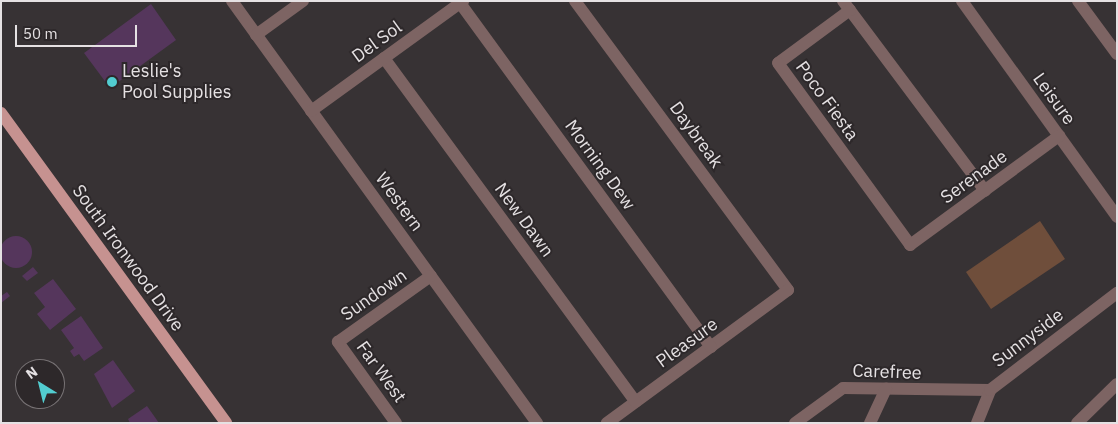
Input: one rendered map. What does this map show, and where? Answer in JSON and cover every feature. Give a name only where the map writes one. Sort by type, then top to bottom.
[{"type":"main road","name":"South Ironwood Drive","points":[[1,113],[226,423]]},
{"type":"street","name":"Western","points":[[232,1],[537,423]]},
{"type":"street","points":[[256,35],[302,1]]},
{"type":"street","name":"Daybreak","points":[[575,1],[788,290]]},
{"type":"street","name":"Leisure","points":[[962,1],[1117,217]]},
{"type":"street","points":[[1078,1],[1117,54]]},
{"type":"street","name":"Del Sol","points":[[311,111],[461,2]]},
{"type":"street","name":"Morning Dew","points":[[461,2],[711,347]]},
{"type":"street","name":"Poco Fiesta","points":[[910,245],[778,63],[847,6],[985,191]]},
{"type":"street","name":"New Dawn","points":[[384,58],[636,402]]},
{"type":"street","name":"Serenade","points":[[910,245],[1059,136]]},
{"type":"street","name":"Sundown","points":[[338,342],[431,276]]},
{"type":"street","name":"Pleasure","points":[[607,423],[788,290]]},
{"type":"street","name":"Sunnyside","points":[[976,423],[990,390],[1117,293]]},
{"type":"street","name":"Far West","points":[[338,342],[396,423]]},
{"type":"street","points":[[1077,423],[1117,384]]},
{"type":"street","name":"Carefree","points":[[795,423],[843,388],[990,390]]},
{"type":"street","points":[[870,423],[886,389]]},
{"type":"shaded area","points":[[1040,221],[1065,259],[991,309],[966,272]]},
{"type":"building","points":[[151,4],[176,40],[110,88],[84,53]]},
{"type":"building","points":[[16,236],[22,237],[27,241],[31,246],[31,258],[27,263],[22,267],[16,268],[10,267],[5,263],[1,258],[0,252],[1,246],[5,241],[10,237]]},
{"type":"building","points":[[33,267],[38,273],[27,281],[22,276]]},
{"type":"building","points":[[53,279],[76,309],[50,330],[37,314],[45,307],[34,293]]},
{"type":"building","points":[[7,292],[10,296],[1,303],[1,296]]},
{"type":"building","points":[[81,316],[103,348],[84,361],[79,354],[74,357],[70,351],[74,348],[61,330]]},
{"type":"building","points":[[113,360],[135,391],[112,408],[94,374]]},
{"type":"building","points":[[147,406],[159,423],[130,423],[128,419]]},
{"type":"place","name":"Leslie's Pool Supplies","points":[[112,82]]}]
